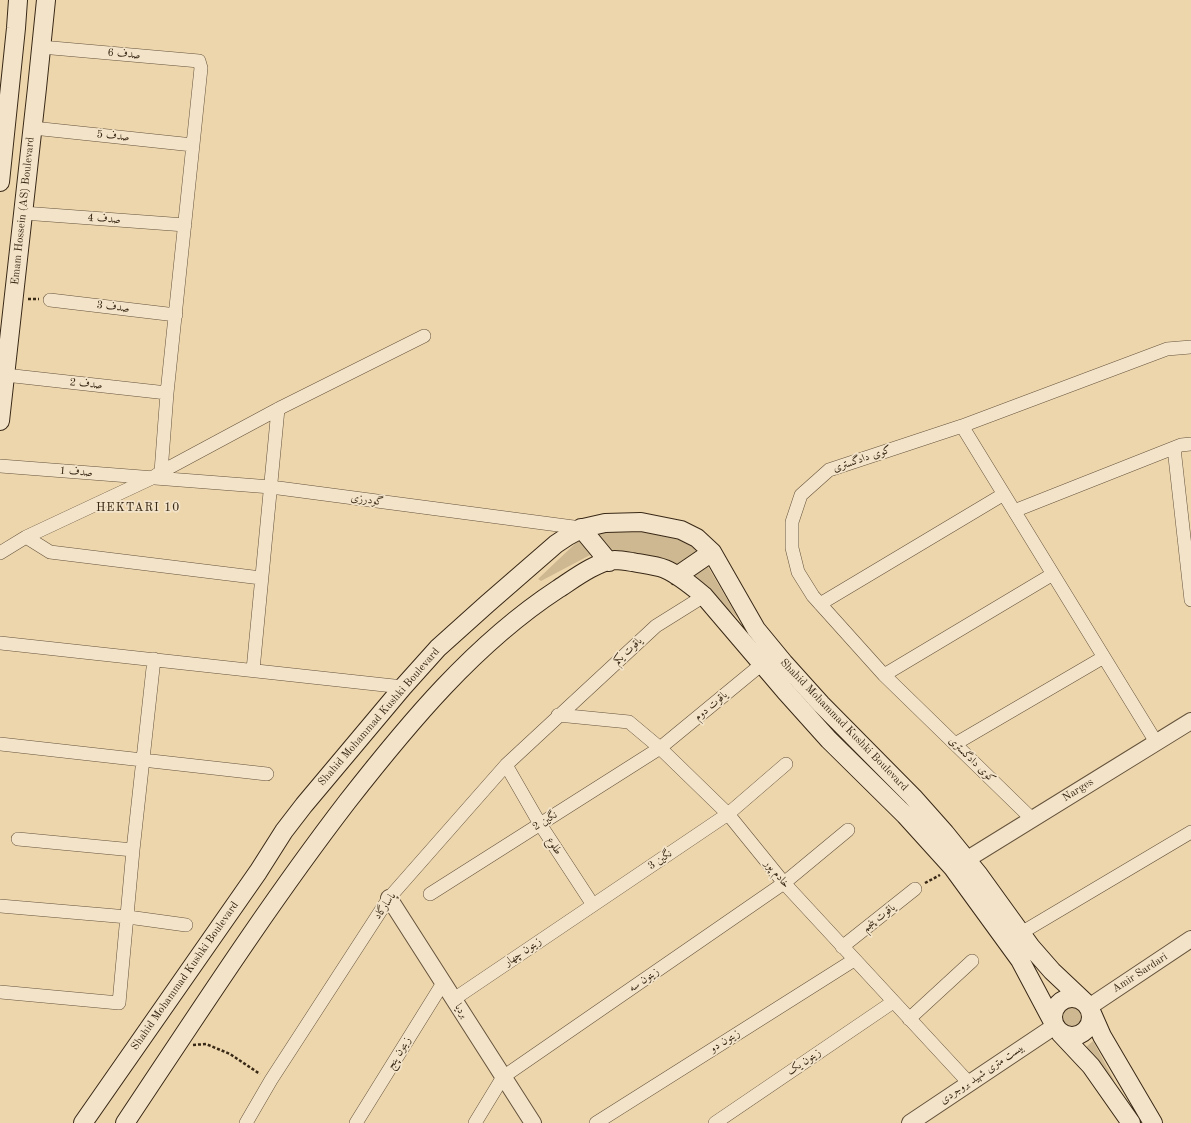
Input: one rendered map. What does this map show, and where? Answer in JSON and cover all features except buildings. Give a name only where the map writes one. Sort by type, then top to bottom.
[{"type":"main road","points":[[0,182],[18,0]]},
{"type":"main road","name":"Emam Hossein (AS) Boulevard","points":[[0,421],[46,0]]},
{"type":"main road","name":"Shahid Mohammad Kushki Boulevard","points":[[83,1123],[258,872],[284,831],[403,687],[438,648],[556,544],[581,528],[605,523],[623,522],[641,522],[662,525],[680,530],[697,538],[712,552],[756,629],[784,663],[827,710],[913,797],[960,864],[1020,960],[1056,1027],[1091,1066],[1131,1123]]},
{"type":"main road","points":[[581,528],[609,562]]},
{"type":"main road","points":[[677,576],[712,552]]},
{"type":"main road","name":"Shahid Mohammad Kushki Boulevard","points":[[125,1123],[309,852],[372,770],[447,683],[509,626],[544,598],[581,574],[596,566],[614,560],[666,569],[690,584],[704,596],[829,740],[905,815],[960,864],[979,875],[1031,947],[1052,971],[1089,1007],[1102,1036],[1153,1123]]},
{"type":"main road","points":[[1076,998],[1082,1000],[1089,1007],[1091,1023],[1083,1033],[1072,1036],[1056,1027],[1052,1018],[1055,1006],[1064,999],[1076,998]]},
{"type":"street","name":"صدف 6","points":[[41,47],[199,61],[201,68],[193,144]]},
{"type":"street","name":"صدف 5","points":[[33,128],[193,144]]},
{"type":"street","points":[[156,475],[176,315],[193,144]]},
{"type":"street","name":"صدف 4","points":[[23,213],[185,226]]},
{"type":"street","name":"صدف 3","points":[[50,300],[176,315]]},
{"type":"street","points":[[0,553],[26,536],[156,475],[278,409],[424,336]]},
{"type":"street","name":"کوی دادگستری","points":[[1032,819],[884,675],[813,596],[798,572],[792,548],[792,522],[801,495],[828,470],[962,426],[1167,349],[1191,347]]},
{"type":"street","name":"صدف 2","points":[[5,375],[167,393]]},
{"type":"street","points":[[253,670],[278,409]]},
{"type":"street","points":[[962,426],[1156,742]]},
{"type":"street","points":[[1014,511],[1181,445],[1191,444]]},
{"type":"street","points":[[1174,448],[1186,519],[1191,600]]},
{"type":"street","name":"صدف 1","points":[[0,466],[156,475]]},
{"type":"street","name":"گودرزی","points":[[156,475],[270,487],[581,528]]},
{"type":"street","points":[[820,604],[1004,494]]},
{"type":"street","points":[[26,536],[50,552],[261,578]]},
{"type":"street","points":[[884,675],[1053,574]]},
{"type":"street","name":"یاقوت یکم","points":[[558,716],[656,626],[704,596]]},
{"type":"street","points":[[0,643],[403,687]]},
{"type":"street","points":[[955,744],[1104,658]]},
{"type":"street","points":[[0,992],[119,1004],[133,850],[154,659]]},
{"type":"street","name":"یاقوت دوم","points":[[660,748],[762,664]]},
{"type":"street","name":"خادم پور","points":[[558,716],[629,722],[660,748],[728,814],[784,883],[969,1083]]},
{"type":"street","name":"پاسارگاد","points":[[246,1123],[271,1080],[388,898],[506,765],[558,716]]},
{"type":"street","name":"Narges","points":[[960,864],[1191,721]]},
{"type":"street","points":[[0,744],[267,774]]},
{"type":"street","name":"نگین 2","points":[[430,894],[660,748]]},
{"type":"street","name":"نگین 3","points":[[593,905],[728,814],[786,764]]},
{"type":"street","name":"طلوع","points":[[506,765],[540,824],[593,905]]},
{"type":"street","name":"زیتون سه","points":[[503,1077],[784,883],[848,830]]},
{"type":"street","points":[[1021,933],[1191,832]]},
{"type":"street","points":[[18,839],[133,850]]},
{"type":"street","name":"یاقوت پنجم","points":[[842,947],[915,889]]},
{"type":"street","name":"بردیا","points":[[388,898],[533,1123]]},
{"type":"street","name":"زیتون چهار","points":[[454,999],[593,905]]},
{"type":"street","points":[[0,906],[128,917],[186,925]]},
{"type":"street","name":"Amir Sardari","points":[[1089,1007],[1191,939]]},
{"type":"street","name":"زیتون دو","points":[[596,1123],[854,960]]},
{"type":"street","points":[[909,1019],[972,961]]},
{"type":"street","name":"زیتون پنج","points":[[356,1123],[443,983]]},
{"type":"street","name":"زیتون یک","points":[[715,1123],[893,1002]]},
{"type":"street","name":"بیست متری شهید بروجردی","points":[[910,1123],[1056,1027]]},
{"type":"street","points":[[475,1123],[503,1077]]},
{"type":"path","points":[[14,299],[50,300]]},
{"type":"path","points":[[915,889],[960,864]]},
{"type":"path","points":[[175,1048],[206,1044],[230,1054],[271,1080]]},
{"type":"shaded area","points":[[630,528],[675,534],[703,552],[678,570],[659,558],[640,554],[614,554],[593,531]]},
{"type":"shaded area","points":[[580,539],[592,554],[541,581],[538,579]]},
{"type":"shaded area","points":[[707,565],[738,618],[691,577]]},
{"type":"shaded area","points":[[1071,1003],[1080,1007],[1084,1016],[1080,1025],[1071,1029],[1062,1025],[1058,1016],[1062,1007]]},
{"type":"shaded area","points":[[1093,1041],[1115,1082],[1085,1048]]},
{"type":"district","name":"HEKTARI 10","points":[[138,508]]}]
